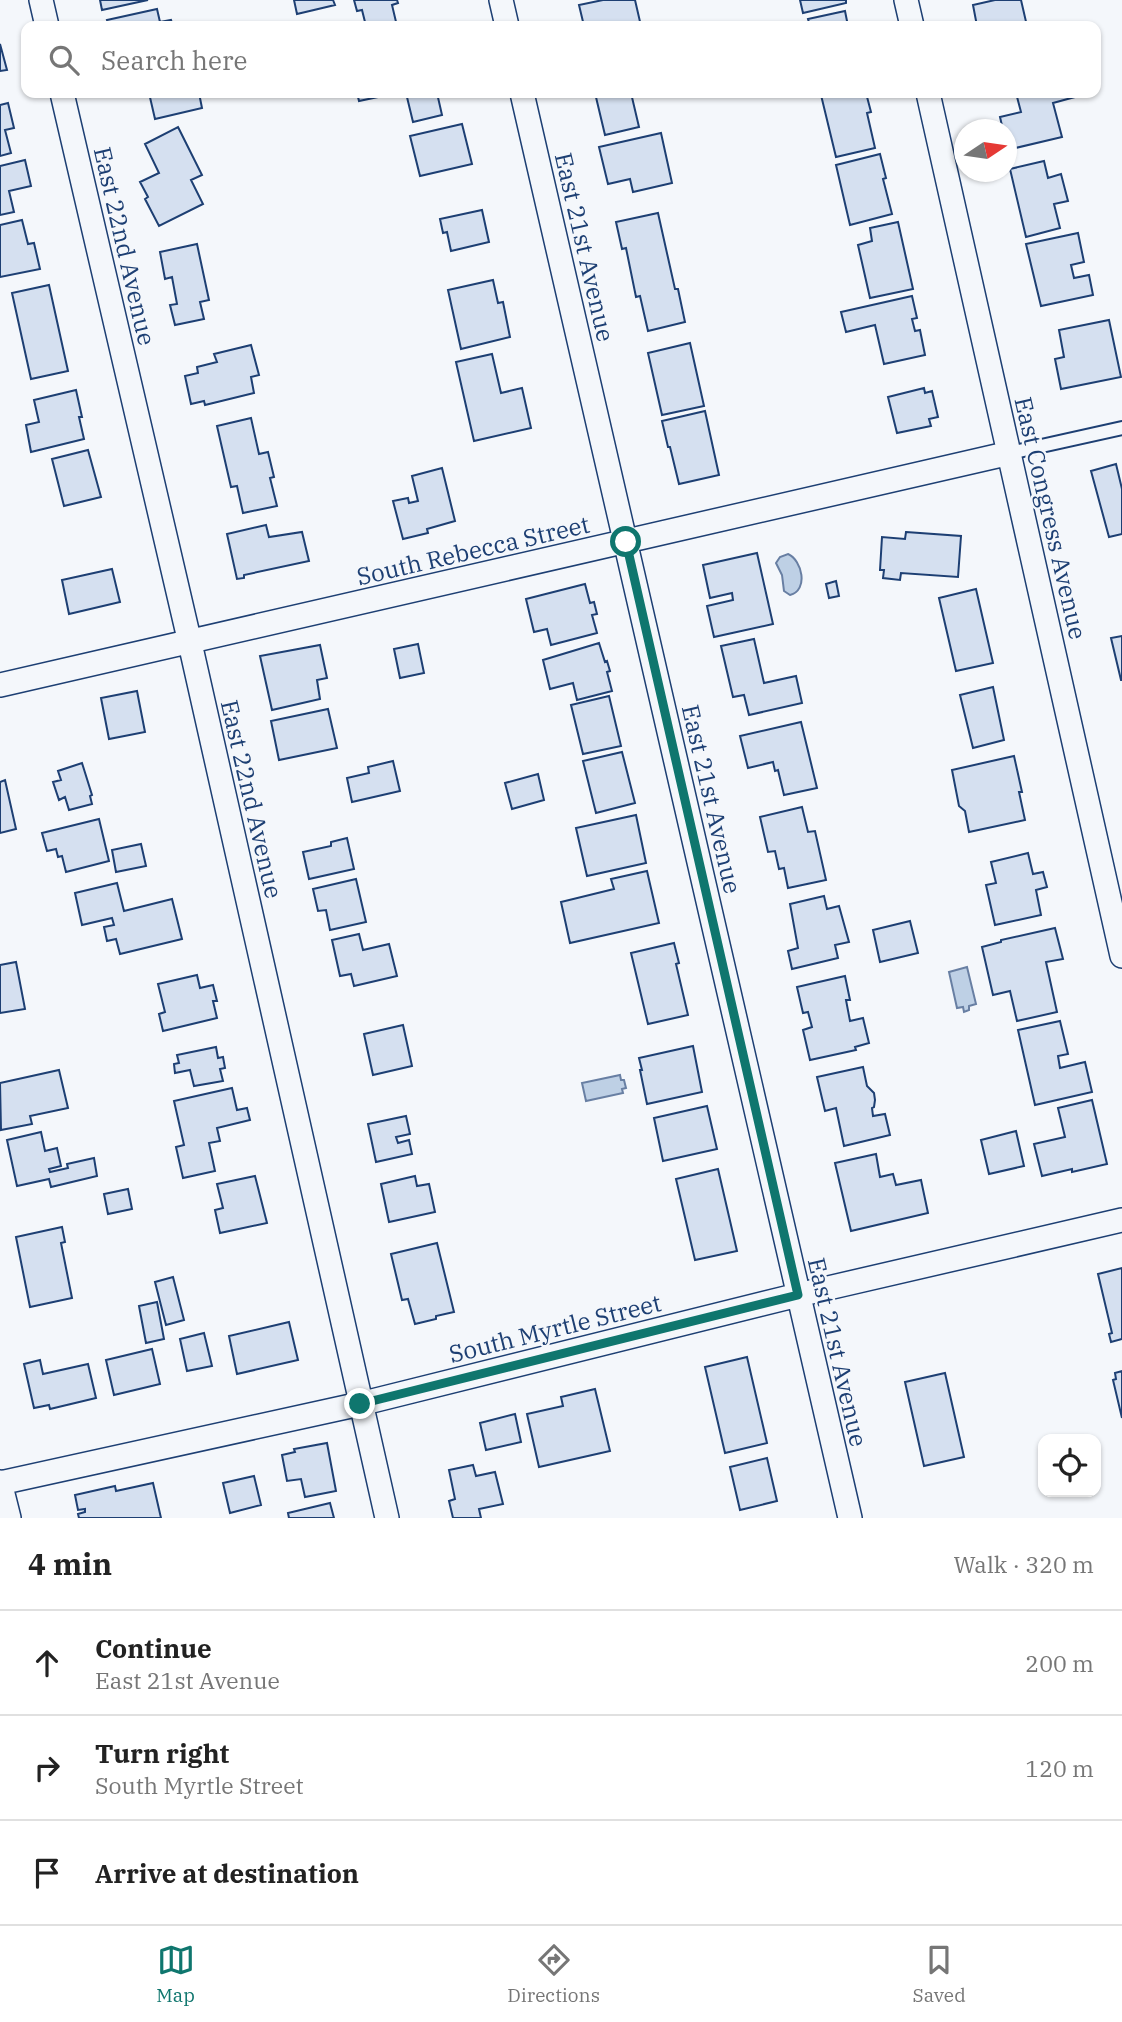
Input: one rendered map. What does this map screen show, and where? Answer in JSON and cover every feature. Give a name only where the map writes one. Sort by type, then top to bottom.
[{"type":"street","points":[[41,0],[46,21]]},
{"type":"street","points":[[500,0],[506,21]]},
{"type":"street","points":[[906,0],[911,21]]},
{"type":"street","name":"East 22nd Avenue","points":[[63,98],[190,643],[387,1518]]},
{"type":"street","name":"East 21st Avenue","points":[[523,98],[850,1518]]},
{"type":"street","name":"East Congress Avenue","points":[[929,98],[1116,906],[1122,956]]},
{"type":"street","name":"South Rebecca Street","points":[[0,685],[1010,453]]},
{"type":"street","name":"South Myrtle Street","points":[[0,1482],[360,1404],[798,1295],[1122,1220]]},
{"type":"street","points":[[0,1482],[9,1518]]},
{"type":"lane","name":"South Rebecca Street","points":[[1010,453],[1122,428]]},
{"type":"water","points":[[788,554],[797,562],[801,575],[800,587],[790,595],[784,591],[782,575],[776,563],[780,557]]},
{"type":"water","points":[[967,967],[976,1004],[969,1006],[969,1010],[964,1012],[963,1007],[957,1008],[949,972]]},
{"type":"water","points":[[620,1075],[626,1088],[622,1089],[623,1093],[586,1101],[582,1083]]},
{"type":"building","points":[[100,0],[148,0],[102,10]]},
{"type":"building","points":[[294,0],[333,0],[335,5],[297,14]]},
{"type":"building","points":[[354,0],[397,0],[398,3],[392,5],[396,21],[365,21],[362,10],[357,11]]},
{"type":"building","points":[[603,0],[635,0],[640,21],[583,21],[579,5]]},
{"type":"building","points":[[800,0],[846,0],[846,3],[803,13]]},
{"type":"building","points":[[995,0],[1021,0],[1026,21],[976,21],[973,5]]},
{"type":"building","points":[[157,9],[160,21],[107,21]]},
{"type":"building","points":[[845,11],[847,21],[809,21]]},
{"type":"building","points":[[0,44],[7,70],[0,71]]},
{"type":"building","points":[[150,98],[200,98],[202,108],[155,119]]},
{"type":"building","points":[[407,98],[438,98],[442,115],[413,122]]},
{"type":"building","points":[[596,98],[632,98],[639,127],[605,135]]},
{"type":"building","points":[[822,98],[867,98],[871,112],[867,113],[875,148],[836,157]]},
{"type":"building","points":[[1017,98],[1071,98],[1053,103],[1062,137],[1017,148],[1017,119],[1000,117],[1021,112]]},
{"type":"building","points":[[8,103],[14,128],[5,130],[11,153],[0,156],[0,105]]},
{"type":"building","points":[[462,124],[472,164],[420,176],[410,136]]},
{"type":"building","points":[[178,127],[202,175],[191,180],[203,204],[159,226],[145,199],[148,197],[140,182],[159,173],[145,144]]},
{"type":"building","points":[[661,133],[672,183],[633,192],[630,179],[608,184],[599,147]]},
{"type":"building","points":[[880,154],[892,214],[850,225],[836,165]]},
{"type":"building","points":[[25,160],[31,186],[9,191],[14,212],[0,215],[0,166]]},
{"type":"building","points":[[1044,161],[1048,178],[1061,174],[1068,201],[1054,204],[1060,228],[1026,237],[1013,182],[1017,182],[1017,167]]},
{"type":"building","points":[[482,210],[489,242],[451,251],[447,232],[443,233],[440,219]]},
{"type":"building","points":[[658,213],[685,322],[648,331],[640,296],[636,297],[626,248],[622,249],[616,222]]},
{"type":"building","points":[[22,220],[28,244],[34,243],[40,269],[0,277],[0,225]]},
{"type":"building","points":[[898,222],[913,289],[870,298],[858,245],[872,241],[870,228]]},
{"type":"building","points":[[1078,233],[1084,262],[1071,265],[1074,278],[1089,275],[1093,295],[1041,306],[1026,244]]},
{"type":"building","points":[[197,244],[209,300],[200,302],[204,319],[175,325],[170,305],[177,304],[172,277],[165,279],[160,252]]},
{"type":"building","points":[[493,280],[498,303],[503,302],[510,337],[461,349],[448,290]]},
{"type":"building","points":[[49,285],[68,371],[31,379],[12,293]]},
{"type":"building","points":[[912,296],[917,318],[912,319],[915,331],[920,330],[925,355],[884,364],[875,325],[846,332],[841,312]]},
{"type":"building","points":[[1109,320],[1121,377],[1061,389],[1055,359],[1064,357],[1059,330]]},
{"type":"building","points":[[690,343],[704,406],[662,415],[648,353]]},
{"type":"building","points":[[251,345],[259,375],[251,377],[254,393],[205,405],[204,401],[191,404],[185,376],[198,373],[197,367],[217,362],[214,354]]},
{"type":"building","points":[[492,354],[501,393],[522,388],[531,428],[474,441],[456,362]]},
{"type":"building","points":[[924,388],[925,393],[932,391],[938,417],[929,419],[931,426],[897,433],[888,397]]},
{"type":"building","points":[[76,390],[84,439],[31,452],[26,425],[39,422],[34,400]]},
{"type":"building","points":[[705,411],[719,475],[679,484],[662,421]]},
{"type":"building","points":[[251,418],[259,454],[268,452],[274,477],[270,478],[277,506],[243,513],[237,486],[231,487],[217,426]]},
{"type":"building","points":[[88,450],[101,497],[64,506],[52,459]]},
{"type":"building","points":[[1116,464],[1122,489],[1122,534],[1109,537],[1091,471]]},
{"type":"building","points":[[442,468],[455,521],[427,529],[428,533],[403,539],[393,501],[408,498],[409,503],[418,501],[412,476]]},
{"type":"building","points":[[266,525],[269,537],[302,532],[309,561],[244,575],[244,578],[237,579],[227,534]]},
{"type":"building","points":[[906,532],[961,536],[958,577],[901,573],[900,580],[883,578],[884,570],[880,570],[882,537],[905,539]]},
{"type":"building","points":[[757,553],[773,624],[714,637],[707,606],[733,600],[732,593],[710,598],[703,565]]},
{"type":"building","points":[[112,569],[120,602],[69,614],[62,580]]},
{"type":"building","points":[[836,581],[839,596],[829,598],[826,584]]},
{"type":"building","points":[[585,584],[590,603],[594,602],[597,614],[592,615],[597,633],[551,645],[547,629],[534,632],[526,599]]},
{"type":"building","points":[[976,589],[993,663],[956,671],[939,598]]},
{"type":"building","points":[[1122,636],[1122,680],[1121,680],[1111,638]]},
{"type":"building","points":[[754,639],[764,683],[796,676],[802,703],[749,715],[744,695],[733,697],[721,646]]},
{"type":"building","points":[[599,643],[610,671],[607,672],[612,691],[577,700],[573,683],[550,689],[543,660]]},
{"type":"building","points":[[418,644],[424,673],[400,678],[394,649]]},
{"type":"building","points":[[320,645],[327,678],[317,680],[320,699],[272,710],[260,656]]},
{"type":"building","points":[[993,687],[1004,740],[973,748],[960,695]]},
{"type":"building","points":[[137,691],[145,732],[109,739],[101,698]]},
{"type":"building","points":[[609,696],[621,746],[583,754],[571,705]]},
{"type":"building","points":[[328,709],[337,748],[279,760],[271,721]]},
{"type":"building","points":[[801,722],[817,788],[784,795],[778,770],[775,771],[773,762],[748,768],[740,736]]},
{"type":"building","points":[[622,752],[635,803],[596,813],[583,761]]},
{"type":"building","points":[[1014,756],[1025,820],[969,832],[965,811],[959,806],[952,770]]},
{"type":"building","points":[[393,761],[400,791],[352,802],[347,778],[369,773],[368,767]]},
{"type":"building","points":[[82,763],[92,795],[92,804],[69,810],[65,797],[59,800],[53,782],[61,780],[58,771]]},
{"type":"building","points":[[538,774],[544,800],[512,809],[505,783]]},
{"type":"building","points":[[5,780],[16,829],[0,833],[0,782]]},
{"type":"building","points":[[802,807],[808,832],[815,831],[826,880],[788,888],[784,868],[779,869],[775,851],[768,852],[760,817]]},
{"type":"building","points":[[636,815],[646,863],[587,876],[576,828]]},
{"type":"building","points":[[99,819],[109,861],[66,872],[62,856],[58,857],[56,849],[47,851],[42,833]]},
{"type":"building","points":[[347,838],[354,869],[309,879],[303,852],[331,846],[331,842]]},
{"type":"building","points":[[141,844],[146,866],[116,872],[112,850]]},
{"type":"building","points":[[1028,853],[1033,874],[1043,872],[1047,887],[1036,890],[1041,915],[995,925],[986,885],[996,883],[991,862]]},
{"type":"building","points":[[647,871],[659,923],[570,943],[561,902],[614,889],[611,879]]},
{"type":"building","points":[[356,879],[366,922],[330,930],[326,910],[318,911],[313,889]]},
{"type":"building","points":[[117,883],[124,911],[172,899],[182,939],[120,954],[116,939],[107,941],[104,927],[114,925],[112,918],[82,925],[75,893]]},
{"type":"building","points":[[824,896],[827,909],[839,906],[849,942],[835,945],[838,958],[792,969],[788,951],[798,948],[790,904]]},
{"type":"building","points":[[910,921],[918,953],[880,962],[873,930]]},
{"type":"building","points":[[1055,928],[1063,959],[1046,962],[1057,1012],[1017,1021],[1010,991],[993,995],[982,947]]},
{"type":"building","points":[[359,934],[363,950],[389,944],[397,976],[354,986],[351,974],[340,976],[332,940]]},
{"type":"building","points":[[674,943],[688,1015],[648,1024],[631,953]]},
{"type":"building","points":[[16,962],[25,1009],[0,1013],[0,965]]},
{"type":"building","points":[[197,975],[200,988],[213,985],[217,1018],[163,1031],[159,1014],[165,1012],[158,984]]},
{"type":"building","points":[[845,976],[850,1000],[846,1000],[850,1021],[863,1018],[869,1043],[855,1047],[856,1050],[810,1060],[803,1030],[812,1027],[808,1012],[803,1013],[797,987]]},
{"type":"building","points":[[1060,1021],[1068,1054],[1058,1056],[1060,1068],[1085,1062],[1092,1092],[1035,1105],[1018,1030]]},
{"type":"building","points":[[403,1025],[412,1066],[373,1075],[364,1034]]},
{"type":"building","points":[[693,1046],[702,1092],[647,1104],[639,1058]]},
{"type":"building","points":[[216,1047],[218,1058],[223,1057],[225,1068],[220,1069],[223,1081],[194,1086],[190,1070],[175,1073],[174,1064],[179,1063],[177,1055]]},
{"type":"building","points":[[863,1067],[867,1086],[874,1093],[873,1116],[885,1114],[890,1135],[844,1146],[836,1108],[825,1111],[817,1077]]},
{"type":"building","points":[[59,1070],[68,1108],[30,1116],[32,1124],[1,1130],[0,1083]]},
{"type":"building","points":[[232,1088],[237,1110],[247,1108],[250,1120],[217,1128],[220,1141],[209,1143],[215,1171],[183,1178],[176,1147],[184,1145],[174,1101]]},
{"type":"building","points":[[1092,1100],[1107,1164],[1042,1176],[1034,1144],[1065,1137],[1058,1108]]},
{"type":"building","points":[[707,1106],[717,1149],[663,1161],[654,1118]]},
{"type":"building","points":[[406,1116],[410,1134],[396,1137],[398,1143],[409,1140],[412,1154],[376,1162],[368,1124]]},
{"type":"building","points":[[1016,1131],[1024,1166],[989,1174],[981,1140]]},
{"type":"building","points":[[41,1132],[45,1151],[57,1148],[61,1166],[49,1169],[50,1172],[68,1168],[67,1164],[94,1158],[97,1176],[51,1187],[49,1179],[17,1186],[7,1140]]},
{"type":"building","points":[[876,1154],[880,1177],[893,1174],[896,1185],[921,1180],[928,1213],[851,1231],[835,1163]]},
{"type":"building","points":[[718,1169],[737,1251],[695,1260],[676,1179]]},
{"type":"building","points":[[255,1176],[267,1223],[220,1233],[215,1210],[223,1208],[217,1184]]},
{"type":"building","points":[[415,1176],[417,1186],[429,1184],[435,1212],[389,1222],[381,1184]]},
{"type":"building","points":[[128,1189],[132,1209],[108,1214],[104,1194]]},
{"type":"building","points":[[62,1227],[65,1242],[61,1243],[72,1298],[30,1307],[16,1237]]},
{"type":"building","points":[[437,1243],[454,1312],[415,1324],[408,1299],[402,1300],[391,1254]]},
{"type":"building","points":[[1122,1268],[1122,1339],[1111,1342],[1109,1334],[1112,1333],[1098,1274]]},
{"type":"building","points":[[173,1277],[184,1320],[166,1325],[155,1282]]},
{"type":"building","points":[[157,1302],[164,1339],[146,1343],[139,1306]]},
{"type":"building","points":[[289,1322],[298,1360],[237,1374],[229,1336]]},
{"type":"building","points":[[204,1333],[212,1366],[187,1371],[180,1339]]},
{"type":"building","points":[[152,1349],[160,1384],[114,1395],[106,1360]]},
{"type":"building","points":[[747,1357],[767,1443],[725,1453],[705,1367]]},
{"type":"building","points":[[40,1360],[43,1374],[88,1364],[96,1398],[50,1409],[49,1405],[34,1408],[24,1364]]},
{"type":"building","points":[[1122,1371],[1122,1418],[1113,1380],[1116,1379],[1115,1373]]},
{"type":"building","points":[[945,1373],[964,1457],[924,1466],[905,1382]]},
{"type":"building","points":[[595,1389],[610,1451],[539,1467],[527,1414],[563,1406],[561,1397]]},
{"type":"building","points":[[515,1414],[521,1442],[486,1450],[480,1423]]},
{"type":"building","points":[[327,1443],[336,1491],[305,1497],[301,1479],[287,1481],[282,1455],[295,1452],[294,1449]]},
{"type":"building","points":[[767,1458],[777,1501],[740,1510],[730,1467]]},
{"type":"building","points":[[473,1465],[476,1476],[495,1472],[503,1504],[479,1509],[481,1518],[453,1518],[449,1501],[455,1499],[449,1470]]},
{"type":"building","points":[[254,1476],[261,1505],[230,1513],[223,1483]]},
{"type":"building","points":[[153,1483],[161,1518],[79,1518],[78,1514],[85,1512],[85,1509],[78,1510],[75,1495],[115,1486],[116,1491]]},
{"type":"building","points":[[330,1503],[334,1518],[289,1518],[288,1513]]},
{"type":"route","points":[[360,1404],[798,1295],[626,542]]}]
